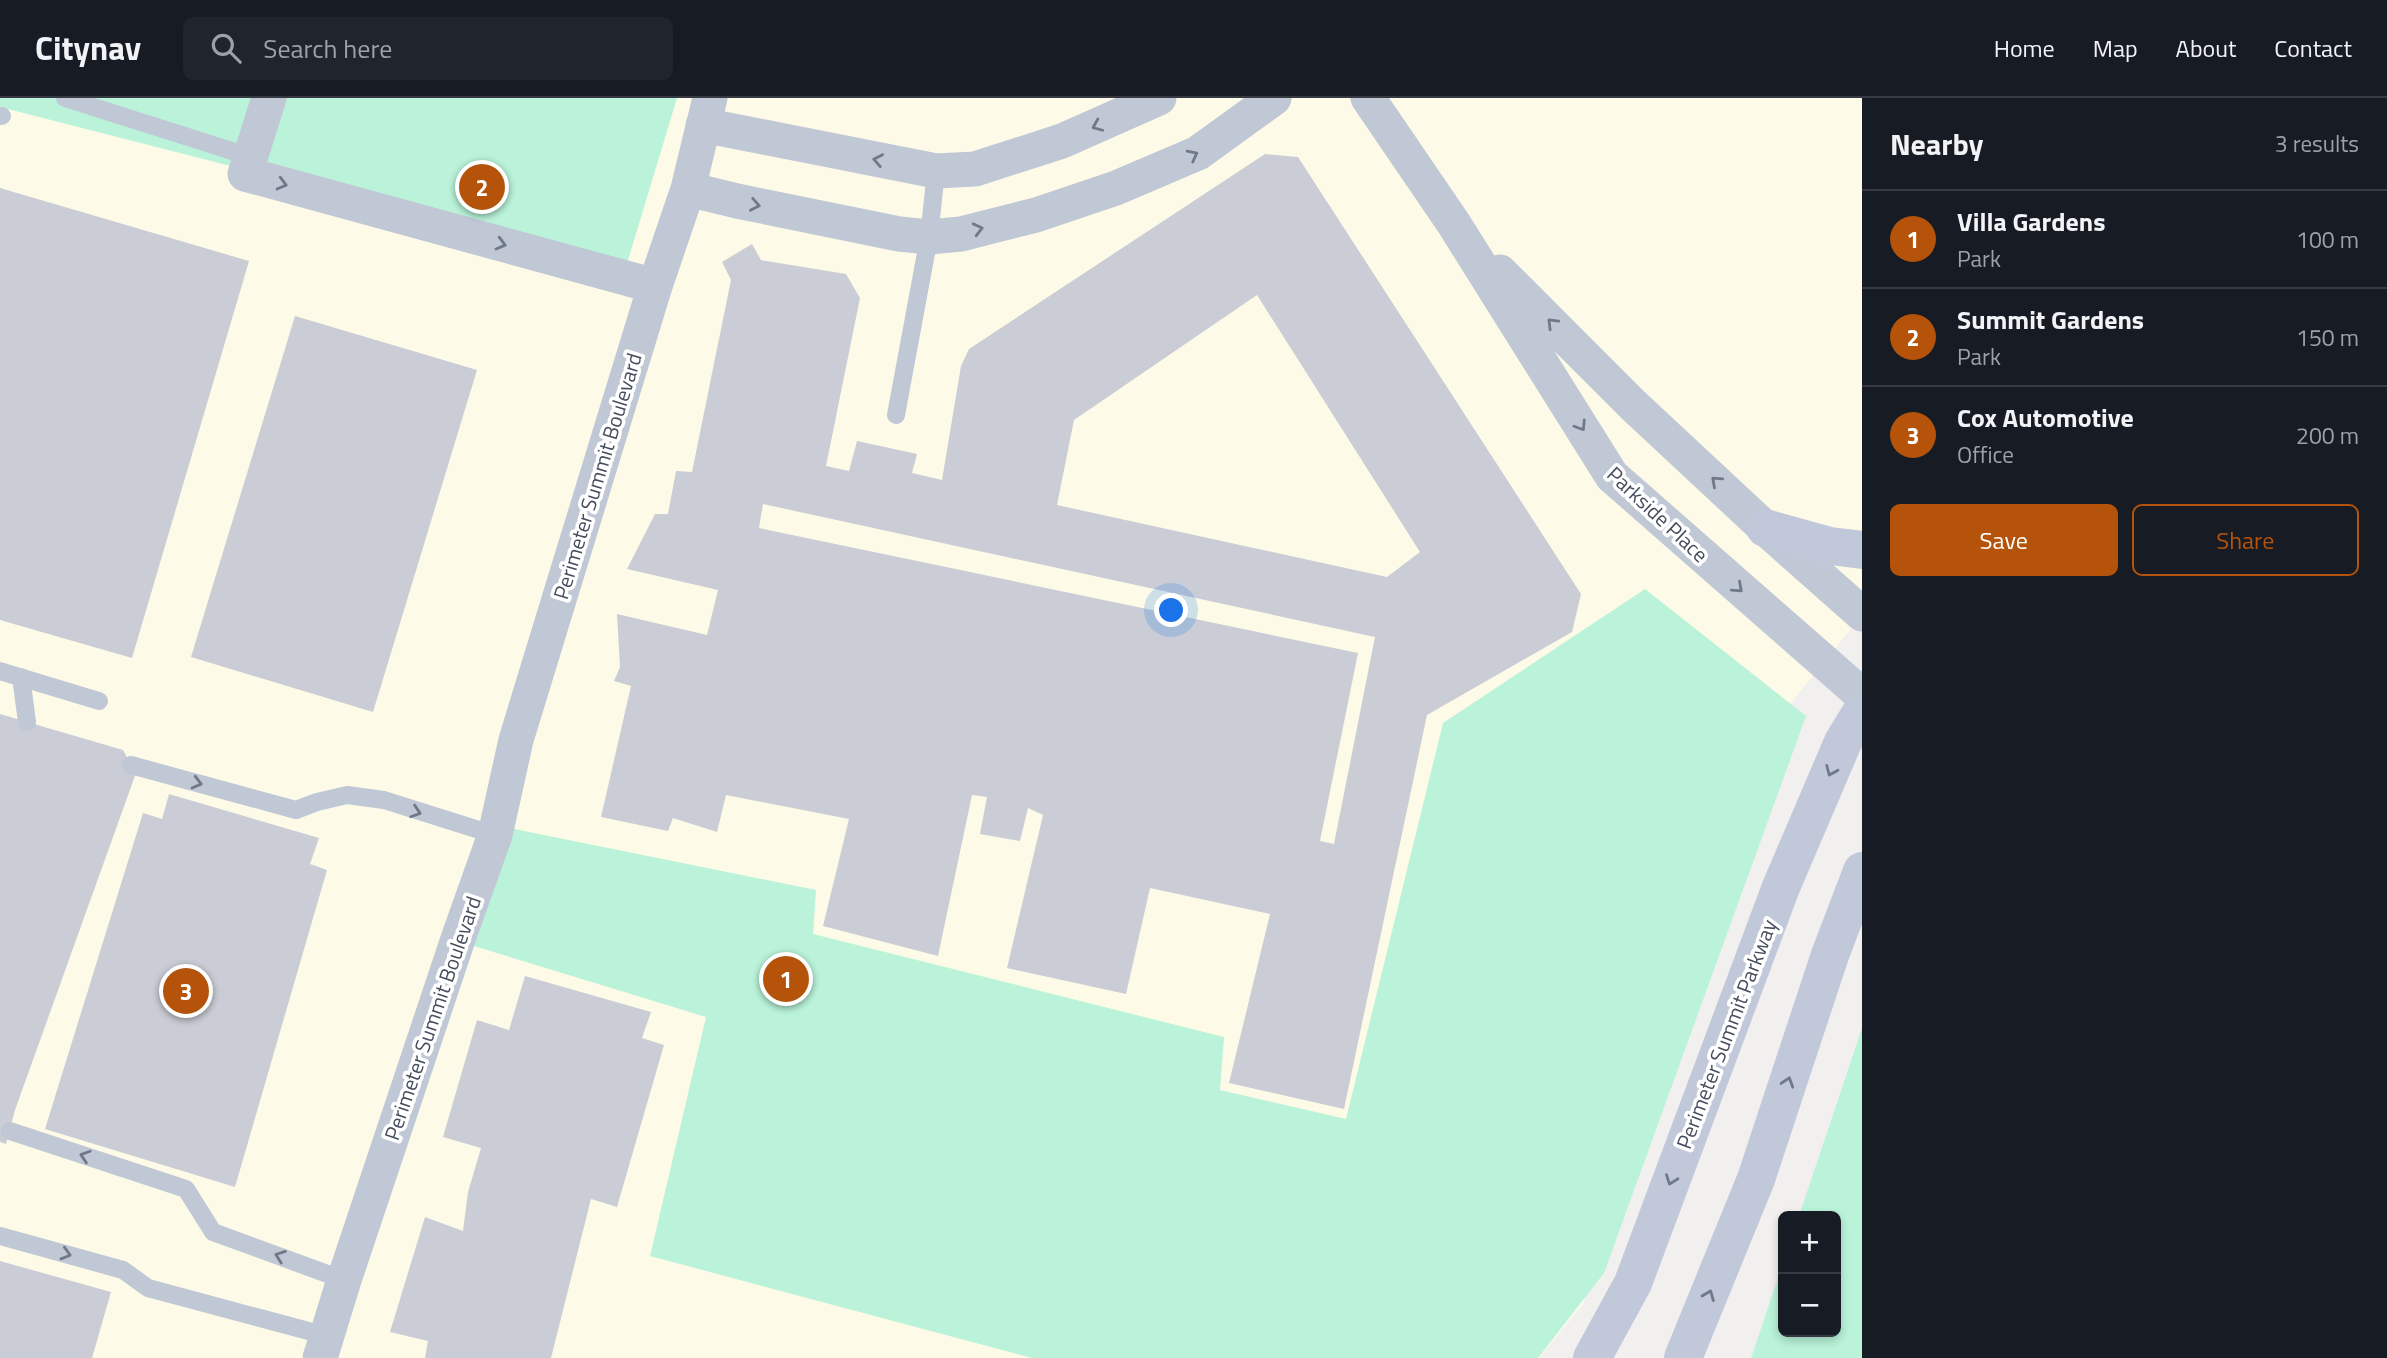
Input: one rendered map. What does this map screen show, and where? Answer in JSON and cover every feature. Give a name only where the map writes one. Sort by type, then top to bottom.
[{"type":"main road","points":[[1765,528],[1830,546],[1862,550]]},
{"type":"main road","name":"Perimeter Summit Parkway","points":[[1592,1358],[1633,1283],[1782,887],[1843,743],[1862,711]]},
{"type":"main road","points":[[1683,1358],[1756,1179],[1830,955],[1862,871]]},
{"type":"street","points":[[269,98],[245,174],[655,286]]},
{"type":"street","points":[[707,111],[936,171],[975,169],[1062,141],[1159,98]]},
{"type":"street","points":[[688,189],[858,226],[929,237],[961,233],[1036,215],[1116,188],[1198,153],[1274,98]]},
{"type":"street","name":"Parkside Place","points":[[1368,98],[1454,224],[1612,476],[1862,695]]},
{"type":"street","name":"Perimeter Summit Boulevard","points":[[324,1347],[344,1280],[495,835],[516,740],[655,286],[688,189],[707,111]]},
{"type":"street","name":"Parkside Place","points":[[1454,224],[1633,405],[1862,614]]},
{"type":"lane","points":[[65,98],[251,157]]},
{"type":"lane","points":[[896,415],[929,237],[936,171]]},
{"type":"lane","points":[[0,671],[99,701]]},
{"type":"lane","points":[[21,677],[27,722]]},
{"type":"lane","points":[[131,765],[296,810],[347,795],[384,800],[495,835]]},
{"type":"lane","points":[[10,1131],[186,1189],[213,1231],[344,1280]]},
{"type":"lane","points":[[0,1236],[123,1270],[148,1288],[324,1347]]},
{"type":"shaded area","points":[[0,98],[1862,98],[1862,615],[1770,729],[1583,1304],[1539,1358],[0,1358]]},
{"type":"green space","points":[[0,98],[677,98],[626,267],[0,107]]},
{"type":"green space","points":[[1645,589],[1806,716],[1604,1273],[1538,1358],[1032,1358],[650,1256],[706,1017],[454,940],[489,824],[816,890],[813,934],[1224,1037],[1220,1090],[1346,1119],[1443,723]]},
{"type":"green space","points":[[1862,1028],[1862,1358],[1751,1358],[1778,1278],[1778,1337],[1841,1337],[1841,1211],[1801,1211]]},
{"type":"building","points":[[1265,154],[1298,157],[1581,594],[1572,632],[1427,715],[1344,1109],[1229,1083],[1270,914],[1150,888],[1126,994],[1007,968],[1043,815],[1028,808],[1020,841],[980,834],[987,797],[972,795],[938,956],[823,926],[849,819],[726,795],[717,832],[673,818],[668,831],[601,817],[631,686],[614,681],[620,667],[617,614],[707,635],[718,590],[627,569],[655,514],[668,514],[676,471],[692,472],[731,280],[722,262],[752,244],[761,260],[846,274],[860,298],[826,466],[849,471],[857,441],[917,454],[912,473],[942,480],[961,366],[969,349]],"holes":[[[1257,295],[1420,552],[1387,577],[1057,505],[1074,420]],[[763,504],[1375,637],[1334,844],[1320,841],[1358,653],[759,528]]]},
{"type":"building","points":[[0,188],[249,261],[132,658],[0,620]]},
{"type":"building","points":[[295,316],[477,370],[373,712],[191,657]]},
{"type":"building","points":[[0,714],[123,750],[136,773],[15,1110],[6,1144],[0,1142]]},
{"type":"building","points":[[169,794],[319,838],[310,864],[327,870],[235,1187],[45,1129],[143,813],[162,819]]},
{"type":"building","points":[[525,976],[651,1012],[642,1038],[664,1045],[617,1207],[591,1199],[551,1358],[425,1358],[428,1341],[390,1332],[425,1217],[463,1231],[468,1192],[481,1148],[443,1137],[477,1020],[509,1030]]},
{"type":"building","points":[[0,1261],[111,1292],[92,1358],[0,1358]]},
{"type":"place","name":"Summit Gardens","points":[[482,187]]},
{"type":"place","name":"Villa Gardens","points":[[786,979]]},
{"type":"place","name":"Cox Automotive","points":[[186,991]]}]
